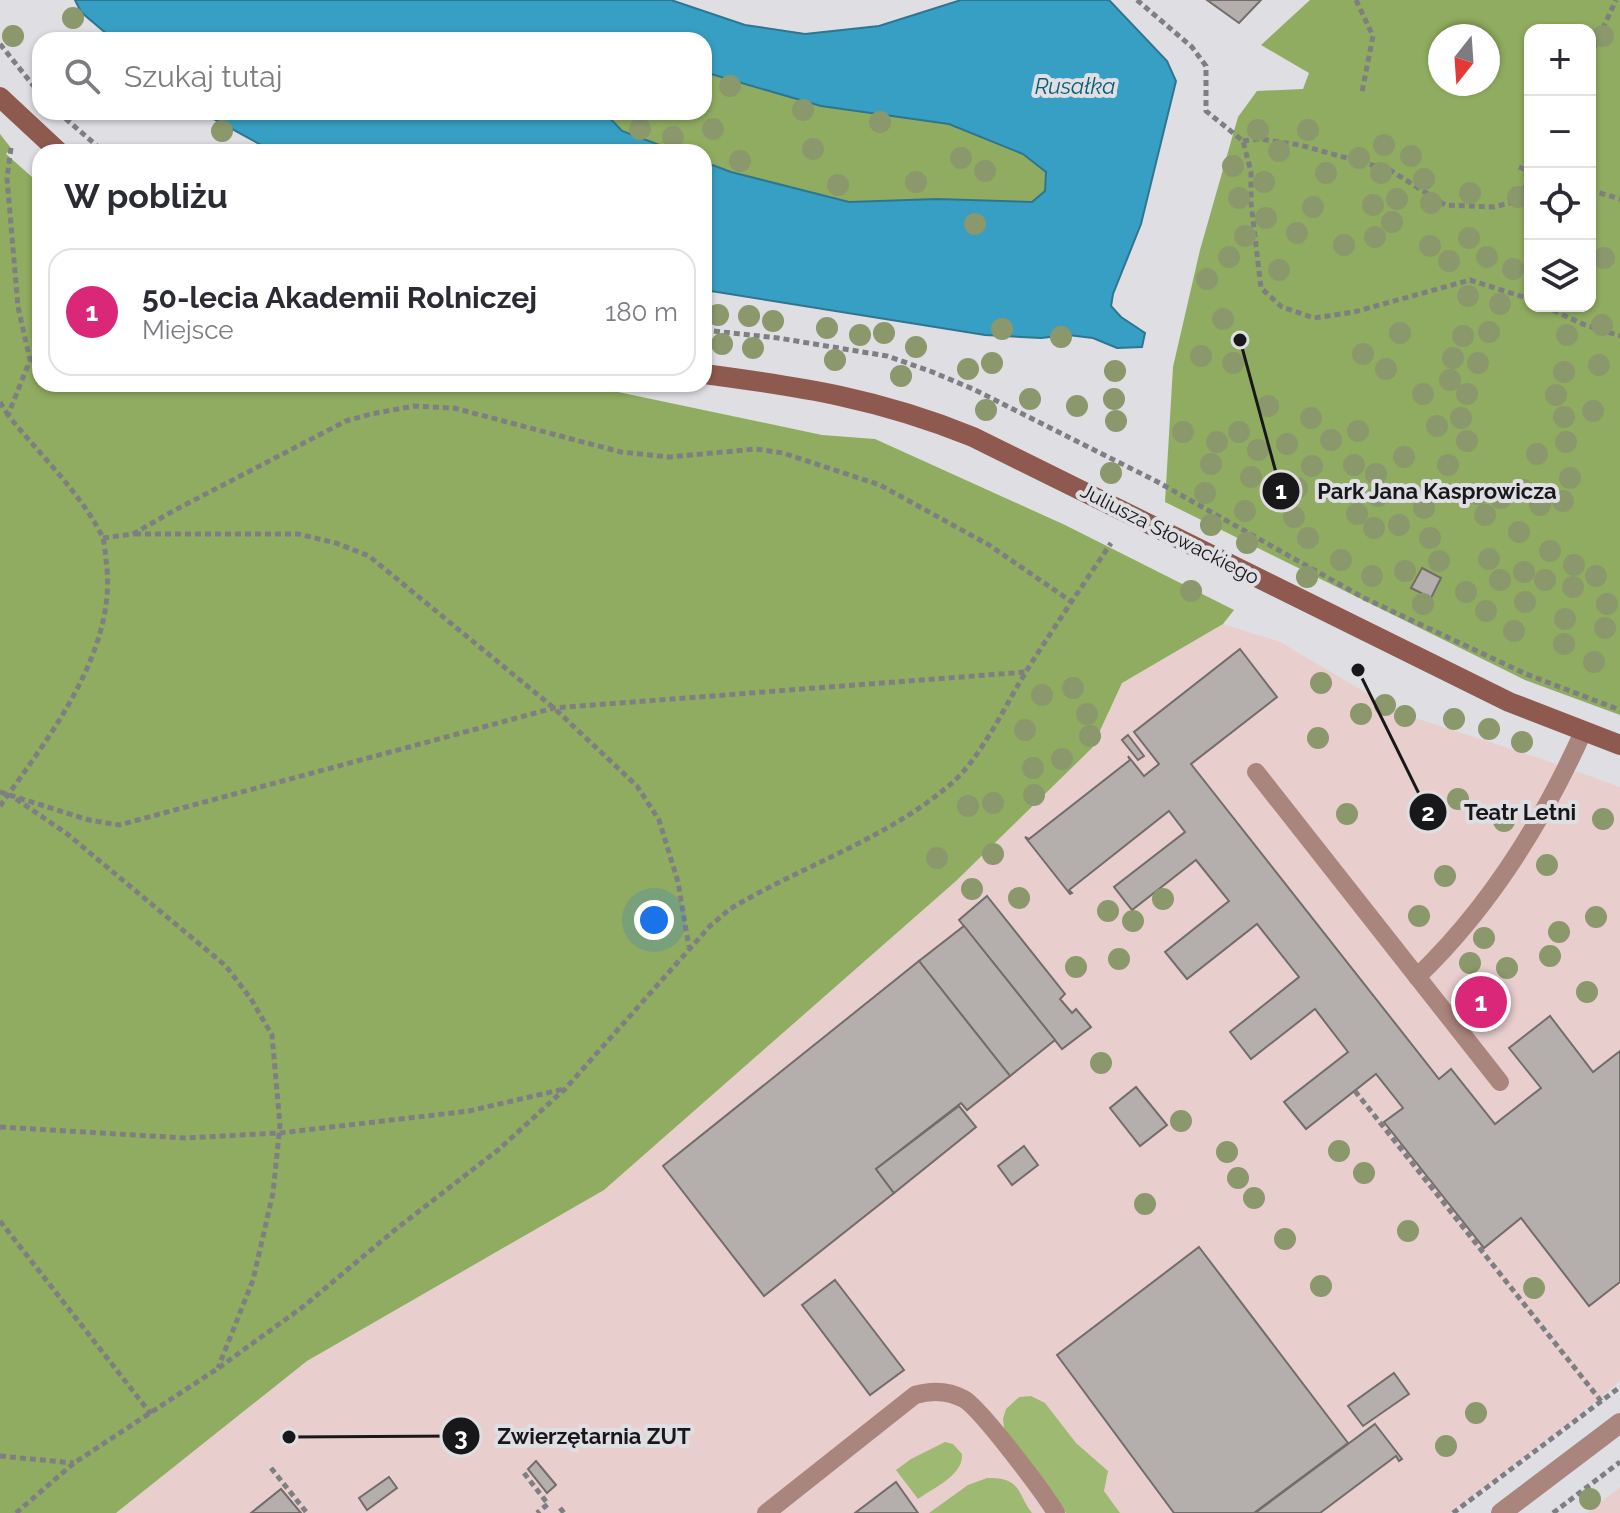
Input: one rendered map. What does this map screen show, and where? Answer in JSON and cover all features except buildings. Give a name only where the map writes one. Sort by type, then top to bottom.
[{"type":"street","points":[[0,97],[50,144]]},
{"type":"street","name":"Juliusza Słowackiego","points":[[712,375],[842,394],[956,430],[1029,463],[1496,695],[1620,745]]},
{"type":"street","points":[[1501,1513],[1620,1423]]},
{"type":"lane","points":[[1417,977],[1452,944],[1513,858],[1565,774],[1583,732]]},
{"type":"lane","points":[[1256,772],[1500,1082]]},
{"type":"lane","points":[[766,1513],[915,1395],[937,1391],[964,1399],[980,1413],[1056,1513]]},
{"type":"path","points":[[1137,0],[1192,47],[1206,66],[1206,111],[1243,141],[1251,172],[1251,203],[1261,288],[1282,307],[1314,318],[1341,314],[1470,280],[1524,297]]},
{"type":"path","points":[[1356,0],[1373,36],[1362,92]]},
{"type":"path","points":[[1596,43],[1616,0]]},
{"type":"path","points":[[0,44],[32,84]]},
{"type":"path","points":[[67,120],[95,144]]},
{"type":"path","points":[[1243,141],[1260,139],[1300,145],[1390,170],[1445,205],[1494,207],[1513,202],[1524,188]]},
{"type":"path","points":[[8,415],[30,360],[18,307],[9,207],[7,178],[11,148]]},
{"type":"path","points":[[1519,167],[1524,169]]},
{"type":"path","points":[[1596,192],[1620,199]]},
{"type":"path","points":[[1557,312],[1620,336]]},
{"type":"path","points":[[712,331],[887,356],[930,371],[973,389],[1156,481],[1364,598],[1526,674],[1620,710]]},
{"type":"path","points":[[0,402],[80,502],[103,538],[109,576],[106,616],[65,712],[0,806]]},
{"type":"path","points":[[133,534],[346,421],[414,406],[454,408],[621,452],[669,457],[756,449],[783,453],[880,485],[989,545],[1072,602]]},
{"type":"path","points":[[0,413],[8,415]]},
{"type":"path","points":[[103,538],[133,534],[298,534],[336,543],[369,556],[554,708],[637,786],[659,820],[678,882],[690,948]]},
{"type":"path","points":[[16,1513],[74,1463],[217,1369],[340,1278],[396,1229],[498,1150],[565,1089],[690,948],[730,909],[922,807],[956,779],[987,737],[1111,543]]},
{"type":"path","points":[[0,792],[89,820],[119,825],[554,708],[1027,672]]},
{"type":"path","points":[[8,794],[66,833],[226,966],[251,999],[272,1035],[280,1133],[265,1233],[242,1312],[217,1369]]},
{"type":"path","points":[[0,1127],[185,1138],[280,1133],[469,1111],[565,1089]]},
{"type":"path","points":[[1355,1091],[1601,1401]]},
{"type":"path","points":[[0,1221],[151,1414]]},
{"type":"path","points":[[1453,1513],[1620,1387]]},
{"type":"path","points":[[0,1456],[74,1463]]},
{"type":"path","points":[[1553,1513],[1620,1462]]},
{"type":"path","points":[[271,1468],[307,1513]]},
{"type":"path","points":[[524,1473],[548,1504],[537,1513]]},
{"type":"shaded area","points":[[1223,624],[1280,642],[1375,698],[1418,719],[1620,787],[1620,1381],[1572,1421],[1450,1513],[116,1513],[307,1361],[604,1190],[956,881],[1092,748],[1122,683]]},
{"type":"shaded area","points":[[1620,1487],[1620,1513],[1587,1513]]},
{"type":"green space","points":[[1310,0],[1620,0],[1620,715],[1525,680],[1165,502],[1173,367],[1200,250],[1238,117],[1257,91],[1303,89],[1309,73],[1261,45]]},
{"type":"green space","points":[[712,74],[821,106],[949,124],[1023,154],[1046,172],[1045,191],[1032,202],[937,199],[850,202],[712,165],[712,144],[657,144],[622,131],[612,120],[712,120]]},
{"type":"green space","points":[[0,134],[11,148],[6,154],[32,177],[32,392],[618,392],[822,435],[875,439],[1065,525],[1234,610],[1223,624],[1122,683],[1092,748],[956,881],[604,1190],[307,1361],[116,1513],[0,1513]]},
{"type":"green space","points":[[1031,1396],[1045,1403],[1076,1443],[1108,1471],[1104,1491],[1120,1513],[1066,1513],[1005,1435],[1003,1419],[1006,1409],[1019,1397]]},
{"type":"green space","points":[[945,1442],[953,1444],[962,1454],[961,1462],[953,1475],[918,1499],[896,1470]]},
{"type":"green space","points":[[987,1478],[1007,1480],[1013,1484],[1032,1513],[929,1513],[968,1485]]},
{"type":"water","name":"Rusałka","points":[[75,0],[671,0],[745,25],[805,34],[879,26],[961,0],[1109,0],[1167,61],[1176,81],[1141,224],[1111,306],[1145,333],[1142,347],[1117,348],[1093,338],[1068,335],[1041,338],[985,335],[712,291],[712,165],[849,202],[937,199],[1032,202],[1045,191],[1046,172],[1023,154],[949,124],[821,106],[712,74],[712,32],[105,32],[81,12]]},
{"type":"water","points":[[216,120],[612,120],[622,131],[657,144],[259,144]]},
{"type":"place","name":"Park Jana Kasprowicza","points":[[1240,340]]},
{"type":"place","name":"Teatr Letni","points":[[1358,670]]},
{"type":"place","name":"50-lecia Akademii Rolniczej","points":[[1481,1002]]},
{"type":"place","name":"Zwierzętarnia ZUT","points":[[289,1437]]}]
